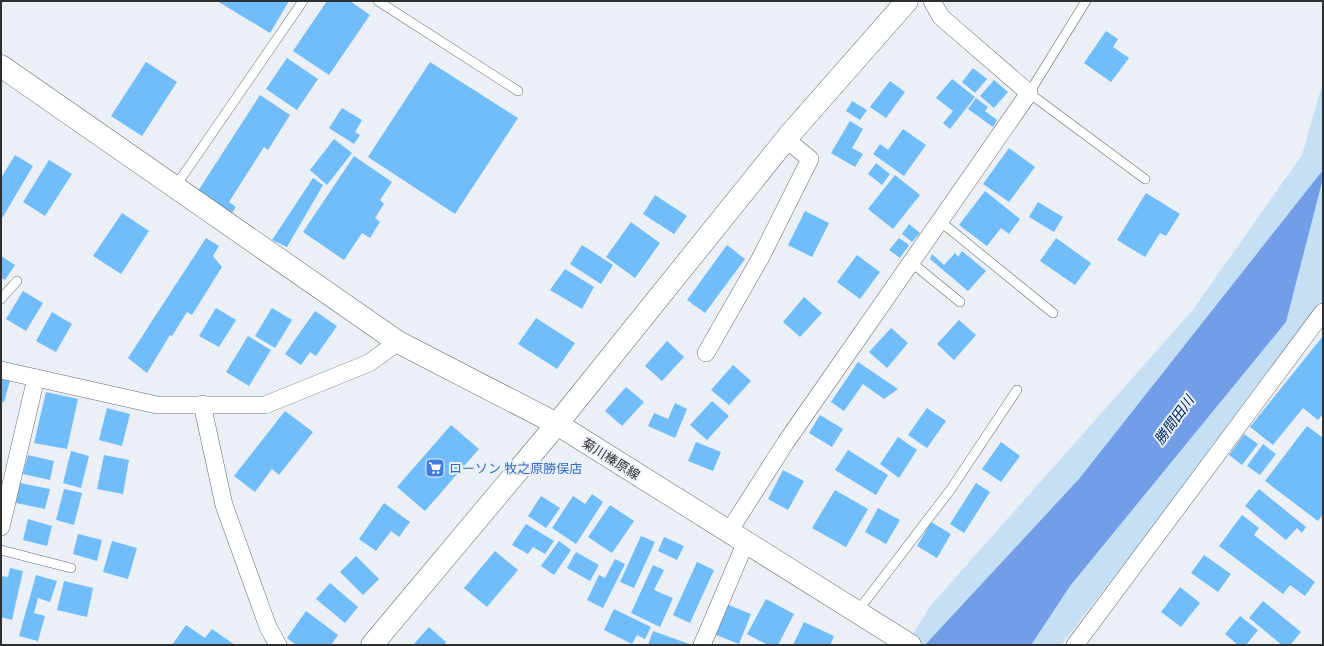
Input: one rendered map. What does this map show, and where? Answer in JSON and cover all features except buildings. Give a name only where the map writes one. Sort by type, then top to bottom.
[{"type":"street","points":[[372,645],[557,424],[787,140],[907,1]]},
{"type":"street","points":[[702,645],[737,538],[786,442],[1029,93],[941,17],[932,1]]},
{"type":"street","name":"菊川榛原線","points":[[1,66],[398,342],[557,424],[902,640]]},
{"type":"street","points":[[706,353],[761,257],[810,159],[787,140]]},
{"type":"street","points":[[1075,645],[1323,312]]},
{"type":"street","points":[[1,370],[157,405],[265,405],[369,363],[398,342]]},
{"type":"street","points":[[1,527],[36,378]]},
{"type":"street","points":[[202,404],[224,505],[268,627],[278,645]]},
{"type":"lane","points":[[175,187],[303,1]]},
{"type":"lane","points":[[378,1],[518,91]]},
{"type":"lane","points":[[1086,1],[1029,93],[1145,179]]},
{"type":"lane","points":[[940,222],[1053,313]]},
{"type":"lane","points":[[912,263],[960,302]]},
{"type":"lane","points":[[1,299],[17,281]]},
{"type":"lane","points":[[857,612],[951,489],[1017,390]]},
{"type":"lane","points":[[1,550],[71,568]]},
{"type":"shaded area","points":[[1323,82],[1323,308],[1061,645],[906,645],[931,605],[1192,311],[1302,155]]},
{"type":"water","name":"勝間田川","points":[[1323,170],[1323,178],[1286,322],[1070,586],[1031,645],[925,645],[1079,479]]},
{"type":"place","name":"ローソン 牧之原勝俣店","points":[[435,468]]}]
